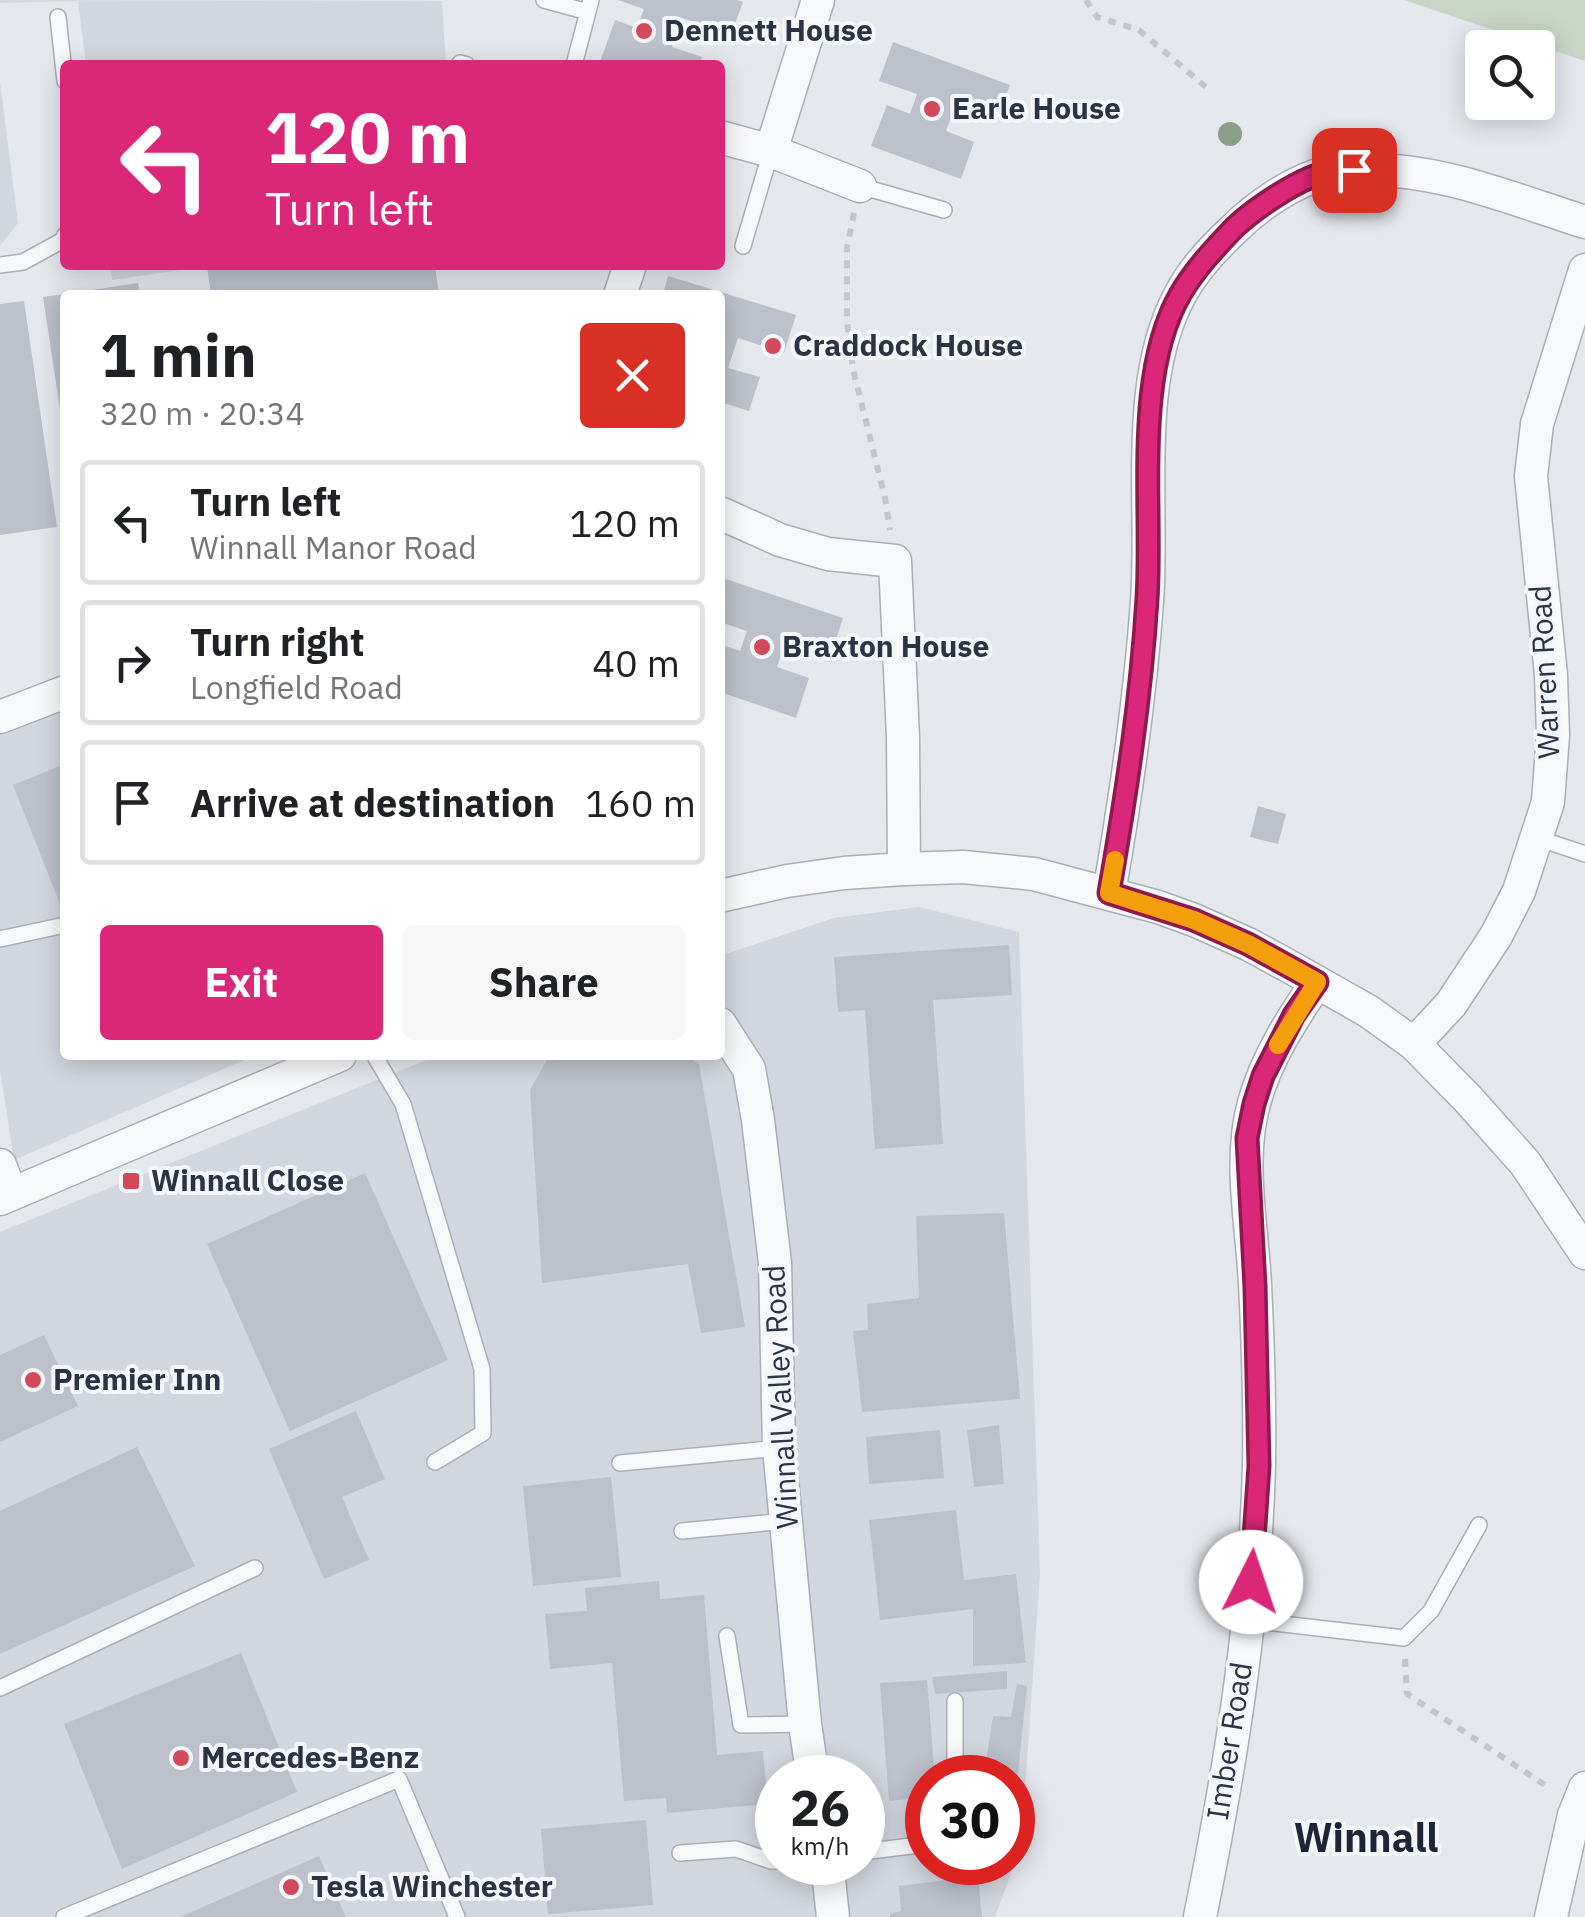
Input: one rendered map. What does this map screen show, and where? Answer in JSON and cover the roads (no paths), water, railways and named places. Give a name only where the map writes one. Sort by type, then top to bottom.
[{"type":"street","points":[[771,151],[818,0]]},
{"type":"street","points":[[725,138],[771,151],[860,186]]},
{"type":"street","points":[[1109,893],[1131,766],[1148,596],[1151,394],[1162,339],[1179,296],[1204,258],[1267,201],[1329,171],[1379,169],[1443,178],[1585,222]]},
{"type":"street","name":"Warren Road","points":[[1414,1044],[1452,1004],[1496,936],[1520,891],[1548,802],[1552,736],[1549,658],[1531,476],[1537,424],[1585,270]]},
{"type":"street","points":[[725,515],[780,540],[828,554],[895,561],[904,737],[904,868]]},
{"type":"street","points":[[0,717],[60,694]]},
{"type":"street","points":[[725,895],[787,880],[904,868],[963,867],[1034,874],[1158,907],[1212,928],[1368,1011],[1414,1044],[1525,1163],[1585,1252]]},
{"type":"street","name":"Imber Road","points":[[1200,1917],[1223,1802],[1249,1620],[1259,1466],[1247,1138],[1263,1076],[1294,1015],[1317,982]]},
{"type":"street","name":"Winnall Valley Road","points":[[725,1032],[749,1069],[775,1263],[779,1448],[810,1755]]},
{"type":"street","points":[[4,1186],[327,1060]]},
{"type":"street","points":[[1550,1917],[1581,1798]]},
{"type":"street","points":[[829,1885],[832,1917]]},
{"type":"lane","points":[[544,0],[590,6],[575,60]]},
{"type":"lane","points":[[58,17],[63,60]]},
{"type":"lane","points":[[742,246],[771,151]]},
{"type":"lane","points":[[860,186],[944,210]]},
{"type":"lane","points":[[0,265],[23,262],[60,242]]},
{"type":"lane","points":[[1538,838],[1585,854]]},
{"type":"lane","points":[[0,939],[60,926]]},
{"type":"lane","points":[[377,1060],[403,1104],[482,1369],[483,1434],[434,1462]]},
{"type":"lane","points":[[620,1463],[779,1448]]},
{"type":"lane","points":[[682,1531],[786,1521]]},
{"type":"lane","points":[[1249,1620],[1404,1638],[1431,1610],[1479,1525]]},
{"type":"lane","points":[[0,1688],[255,1568]]},
{"type":"lane","points":[[727,1636],[742,1725],[805,1724]]},
{"type":"lane","points":[[955,1701],[956,1755]]},
{"type":"lane","points":[[64,1917],[399,1779],[457,1917]]},
{"type":"lane","points":[[680,1853],[736,1848],[755,1855]]},
{"type":"place","name":"Dennett House","points":[[644,31]]},
{"type":"place","name":"Earle House","points":[[932,109]]},
{"type":"place","name":"Craddock House","points":[[773,346]]},
{"type":"place","name":"Braxton House","points":[[762,647]]},
{"type":"place","name":"Winnall Close","points":[[131,1181]]},
{"type":"place","name":"Premier Inn","points":[[33,1380]]},
{"type":"place","name":"Mercedes-Benz","points":[[181,1758]]},
{"type":"place","name":"Tesla Winchester","points":[[291,1887]]},
{"type":"district","name":"Winnall","points":[[1366,1838]]}]
